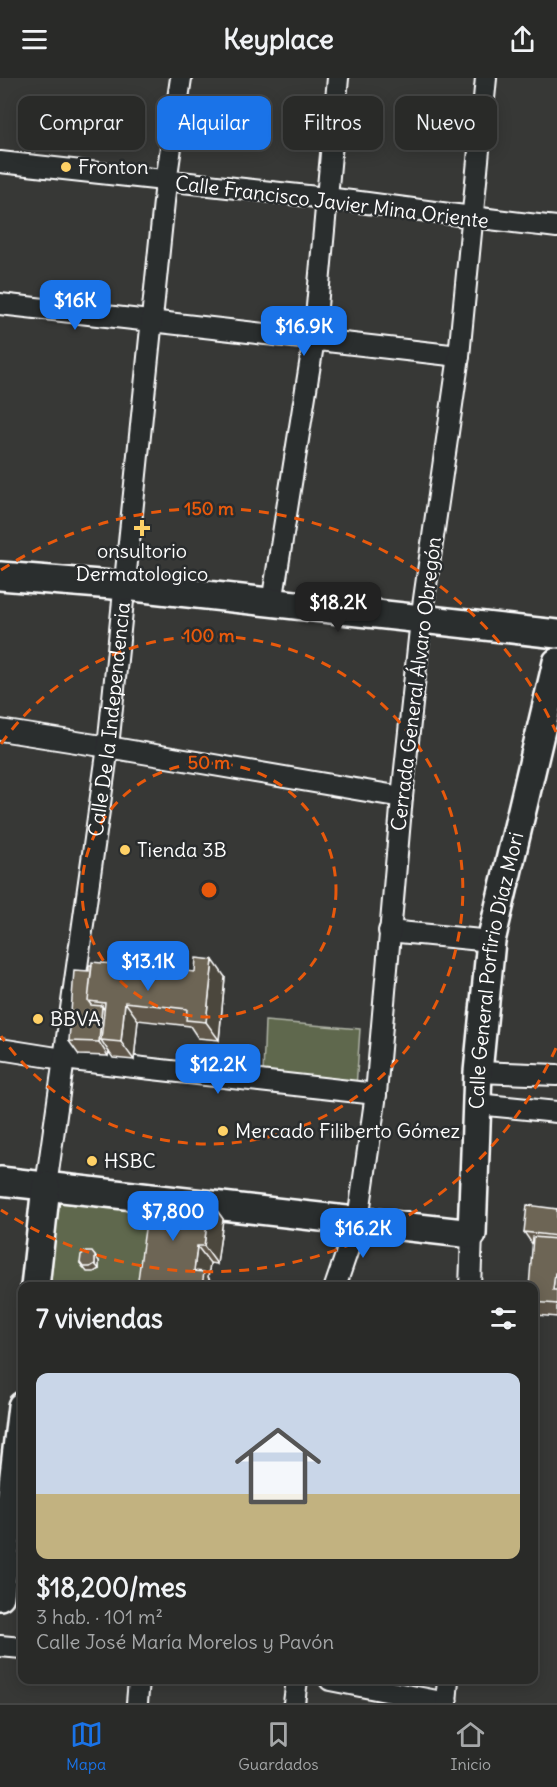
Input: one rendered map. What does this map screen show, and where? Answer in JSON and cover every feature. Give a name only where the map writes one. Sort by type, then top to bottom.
[{"type":"street","points":[[180,87],[194,78]]},
{"type":"street","points":[[273,603],[314,339],[338,78]]},
{"type":"street","name":"Cerrada General Álvaro Obregón","points":[[336,1282],[358,1220],[376,1094],[389,932],[421,620],[459,356],[486,78]]},
{"type":"street","name":"Calle De la Independencia","points":[[36,1282],[63,1059],[108,747],[166,182],[180,87]]},
{"type":"street","name":"Calle Francisco Javier Mina Oriente","points":[[0,162],[328,198],[474,219],[557,227]]},
{"type":"street","points":[[0,305],[153,320],[459,356]]},
{"type":"street","points":[[0,576],[125,586],[557,634]]},
{"type":"street","name":"Calle General Porfirio Díaz Mori","points":[[470,1282],[478,1072],[491,941],[557,662]]},
{"type":"street","points":[[0,730],[402,797]]},
{"type":"street","points":[[389,932],[491,941]]},
{"type":"street","points":[[0,1048],[63,1059],[376,1094]]},
{"type":"street","points":[[478,1072],[557,1075]]},
{"type":"street","points":[[477,1104],[557,1112]]},
{"type":"street","points":[[0,1181],[46,1186],[160,1211],[358,1220],[472,1234]]},
{"type":"street","points":[[0,1596],[18,1443]]},
{"type":"street","points":[[0,1646],[18,1648]]},
{"type":"street","points":[[136,1703],[138,1684]]},
{"type":"street","points":[[294,1703],[296,1684]]},
{"type":"street","points":[[350,1684],[446,1703],[447,1684]]},
{"type":"green space","points":[[265,1021],[360,1029],[356,1088],[263,1075]]},
{"type":"green space","points":[[52,1196],[154,1208],[145,1282],[42,1282]]},
{"type":"building","points":[[196,958],[213,960],[206,1022],[186,1020],[187,1009],[125,1002],[121,1042],[101,1040],[105,1003],[88,1001],[92,962],[195,972]]},
{"type":"building","points":[[89,965],[92,965],[88,1001],[91,1005],[102,1006],[99,1042],[69,1041],[74,970],[89,971]]},
{"type":"building","points":[[150,1193],[210,1201],[204,1246],[197,1246],[194,1271],[204,1272],[203,1282],[138,1282]]},
{"type":"building","points":[[527,1205],[557,1209],[557,1236],[524,1232]]},
{"type":"building","points":[[533,1237],[557,1239],[557,1273],[555,1273],[553,1290],[557,1290],[557,1304],[538,1302],[538,1282],[529,1282]]},
{"type":"building","points":[[85,1252],[92,1252],[95,1256],[95,1264],[90,1267],[83,1267],[80,1263],[81,1255]]},
{"type":"place","name":"Fronton","points":[[66,167]]},
{"type":"place","name":"onsultorio Dermatologico","points":[[142,528]]},
{"type":"place","name":"Tienda 3B","points":[[125,850]]},
{"type":"place","name":"BBVA","points":[[38,1019]]},
{"type":"place","name":"Mercado Filiberto Gómez","points":[[223,1131]]},
{"type":"place","name":"HSBC","points":[[92,1161]]}]
